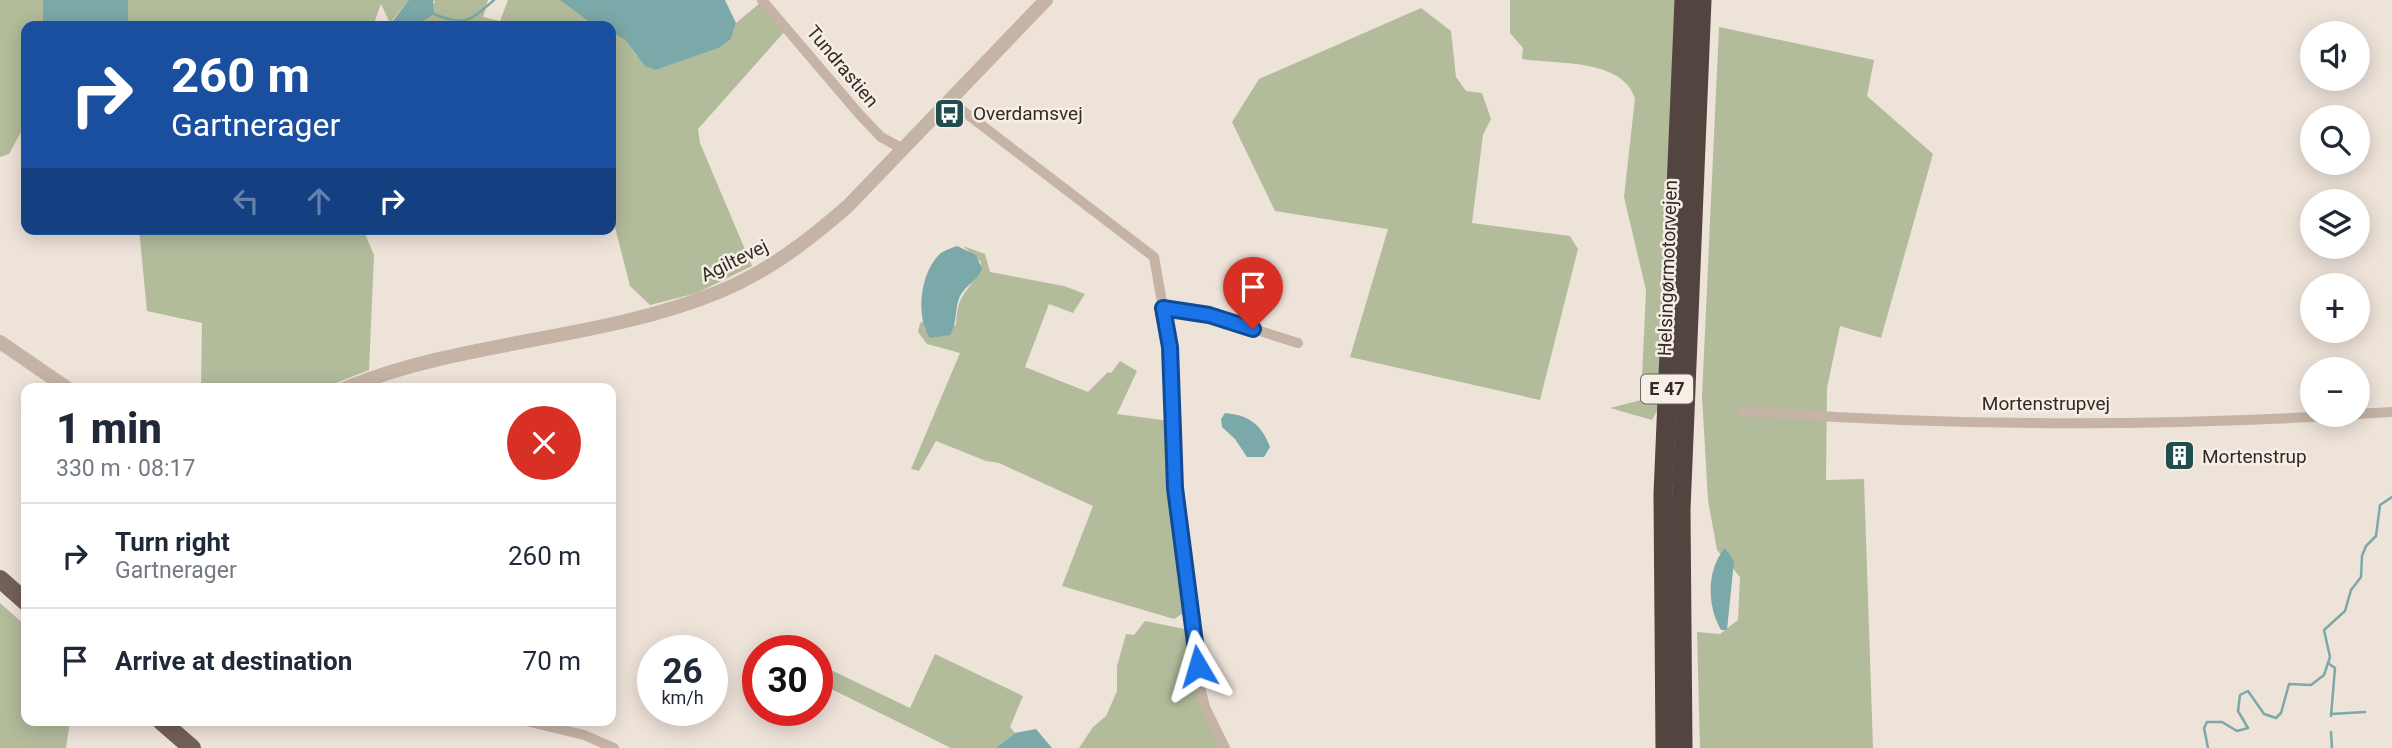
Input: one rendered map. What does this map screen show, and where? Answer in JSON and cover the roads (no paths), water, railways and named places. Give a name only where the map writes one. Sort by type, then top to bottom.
[{"type":"highway","name":"Helsingørmotorvejen","points":[[1665,748],[1663,494],[1684,0]]},
{"type":"highway","name":"Helsingørmotorvejen","points":[[1683,748],[1681,496],[1702,0]]},
{"type":"main road","points":[[0,579],[21,598]]},
{"type":"main road","points":[[168,726],[192,748]]},
{"type":"street","name":"Tundrastien","points":[[762,0],[860,116],[881,137],[903,149]]},
{"type":"street","name":"Agiltevej","points":[[360,383],[404,367],[639,317],[720,291],[757,274],[814,236],[903,149],[1046,0]]},
{"type":"street","points":[[950,101],[1148,251],[1157,266],[1170,347],[1175,488],[1200,687],[1205,707],[1225,748]]},
{"type":"street","points":[[1163,308],[1209,315],[1298,343]]},
{"type":"street","points":[[0,342],[60,383]]},
{"type":"street","name":"Mortenstrupvej","points":[[1743,411],[1823,417],[2031,422],[2300,418]]},
{"type":"street","points":[[2370,413],[2392,412]]},
{"type":"street","points":[[547,726],[584,735],[614,748]]},
{"type":"water","points":[[43,0],[128,0],[128,21],[43,21]]},
{"type":"water","points":[[409,0],[433,0],[434,14],[424,21],[393,21]]},
{"type":"water","points":[[560,0],[725,0],[736,23],[731,39],[719,48],[656,70],[645,66],[625,40],[616,35],[616,21],[588,21]]},
{"type":"water","points":[[957,246],[976,255],[982,269],[960,296],[950,335],[930,338],[922,318],[924,282],[928,271],[941,253]]},
{"type":"water","points":[[1225,413],[1241,416],[1259,427],[1270,447],[1264,457],[1247,457],[1235,439],[1222,427],[1221,419]]},
{"type":"water","points":[[1725,548],[1734,561],[1727,630],[1721,630],[1713,610],[1711,588],[1714,567]]},
{"type":"water","points":[[1036,729],[1052,748],[996,748],[1015,733]]},
{"type":"waterway","points":[[434,14],[453,20],[467,20],[494,0]]},
{"type":"waterway","points":[[2208,748],[2204,728],[2207,722],[2222,722],[2237,731],[2248,728],[2238,711],[2240,695],[2248,691],[2264,714],[2276,718],[2281,713],[2289,684],[2311,685],[2324,675],[2330,657],[2324,630],[2345,611],[2351,590],[2361,577],[2362,556],[2366,546],[2376,536],[2380,505],[2392,497]]},
{"type":"waterway","points":[[2328,663],[2335,668],[2331,716]]},
{"type":"waterway","points":[[2331,714],[2365,712]]},
{"type":"waterway","points":[[2331,732],[2332,748]]},
{"type":"place","name":"Overdamsvej","points":[[950,113]]},
{"type":"place","name":"Mortenstrup","points":[[2179,456]]}]
